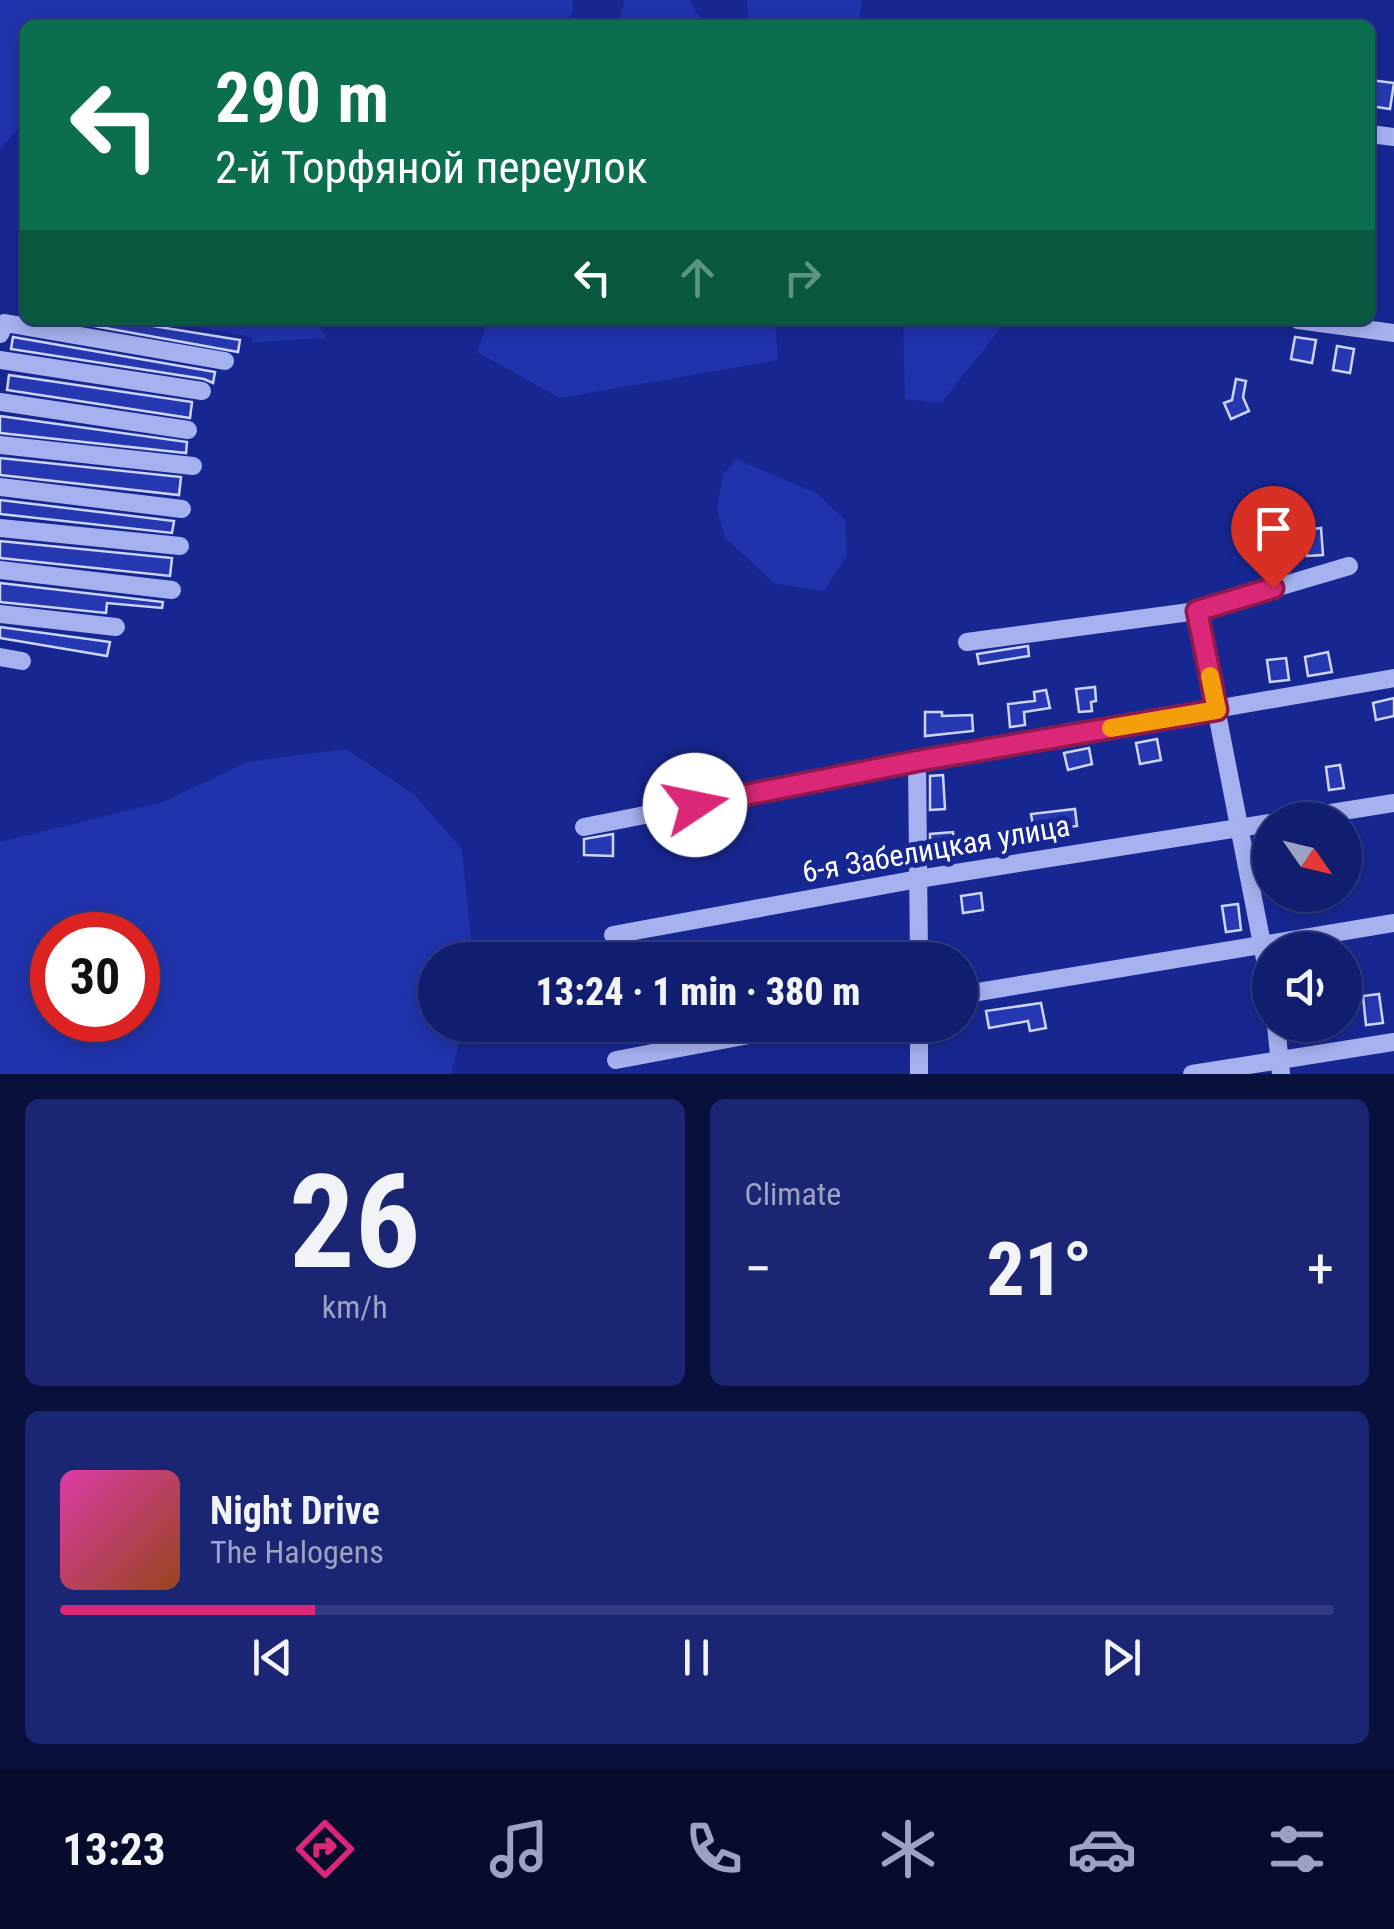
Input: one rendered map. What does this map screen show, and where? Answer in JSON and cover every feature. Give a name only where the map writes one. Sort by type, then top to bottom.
[{"type":"street","points":[[0,334],[5,323],[225,361]]},
{"type":"street","points":[[1335,325],[1394,333]]},
{"type":"street","points":[[0,360],[202,391]]},
{"type":"street","points":[[0,402],[188,430]]},
{"type":"street","points":[[0,445],[194,466]]},
{"type":"street","points":[[0,487],[182,509]]},
{"type":"street","points":[[0,528],[180,546]]},
{"type":"street","points":[[966,642],[1197,611],[1349,566]]},
{"type":"street","points":[[0,570],[172,590]]},
{"type":"street","points":[[1197,611],[1262,932]]},
{"type":"street","points":[[0,614],[116,627]]},
{"type":"street","points":[[0,657],[22,661]]},
{"type":"street","points":[[584,827],[917,761],[1394,678]]},
{"type":"street","points":[[917,761],[919,942]]},
{"type":"street","points":[[1362,808],[1394,803]]},
{"type":"street","name":"6-я Забелицкая улица","points":[[612,934],[918,879],[1252,826]]},
{"type":"street","points":[[1335,932],[1394,922]]},
{"type":"street","points":[[978,992],[1252,946]]},
{"type":"street","points":[[616,1060],[711,1042]]},
{"type":"street","points":[[919,1074],[920,1042]]},
{"type":"street","points":[[1278,1042],[1281,1067]]},
{"type":"street","points":[[1192,1074],[1281,1067],[1394,1042]]},
{"type":"shaded area","points":[[0,0],[572,0],[569,20],[20,20],[20,127],[0,149]]},
{"type":"shaded area","points":[[625,0],[689,0],[701,20],[619,20]]},
{"type":"shaded area","points":[[747,0],[862,0],[859,20],[748,20]]},
{"type":"shaded area","points":[[187,325],[319,325],[326,338],[252,342],[252,337]]},
{"type":"shaded area","points":[[486,325],[775,325],[778,360],[560,398],[477,352]]},
{"type":"shaded area","points":[[903,325],[1003,325],[941,403],[905,399]]},
{"type":"shaded area","points":[[736,459],[818,494],[845,520],[847,555],[824,591],[774,583],[725,538],[717,510],[723,475]]},
{"type":"shaded area","points":[[346,749],[415,795],[462,850],[471,942],[418,942],[418,1042],[459,1042],[451,1074],[0,1074],[0,842],[163,802],[247,762]]},
{"type":"building","points":[[1375,81],[1394,83],[1390,109],[1375,107]]},
{"type":"building","points":[[89,325],[147,325],[240,340],[238,352]]},
{"type":"building","points":[[13,337],[215,372],[213,383],[11,349]]},
{"type":"building","points":[[1295,337],[1316,340],[1312,363],[1291,359]]},
{"type":"building","points":[[1337,346],[1354,349],[1350,373],[1333,370]]},
{"type":"building","points":[[9,375],[192,402],[190,418],[7,390]]},
{"type":"building","points":[[1236,379],[1246,381],[1243,397],[1249,411],[1231,419],[1224,403],[1232,400]]},
{"type":"building","points":[[0,416],[187,442],[186,453],[0,433]]},
{"type":"building","points":[[0,458],[181,477],[179,495],[0,475]]},
{"type":"building","points":[[0,500],[174,521],[172,533],[0,514]]},
{"type":"building","points":[[1321,528],[1323,555],[1307,556],[1305,530]]},
{"type":"building","points":[[0,541],[172,558],[170,576],[0,558]]},
{"type":"building","points":[[0,583],[163,602],[162,608],[107,603],[106,613],[0,602]]},
{"type":"building","points":[[0,627],[110,642],[107,656],[0,638]]},
{"type":"building","points":[[1028,646],[1029,656],[979,664],[977,654]]},
{"type":"building","points":[[1328,652],[1332,672],[1308,676],[1305,657]]},
{"type":"building","points":[[1286,658],[1289,680],[1270,682],[1267,660]]},
{"type":"building","points":[[1095,687],[1092,711],[1079,712],[1076,689]]},
{"type":"building","points":[[1046,690],[1050,708],[1024,712],[1025,725],[1010,727],[1008,704],[1035,701],[1034,692]]},
{"type":"building","points":[[1394,698],[1394,716],[1376,720],[1373,703]]},
{"type":"building","points":[[925,712],[972,715],[973,731],[925,736]]},
{"type":"building","points":[[1157,739],[1161,760],[1140,764],[1136,743]]},
{"type":"building","points":[[1089,748],[1092,764],[1068,770],[1064,753]]},
{"type":"building","points":[[1340,765],[1344,788],[1329,790],[1326,767]]},
{"type":"building","points":[[943,775],[945,809],[930,810],[930,776]]},
{"type":"building","points":[[1075,809],[1077,826],[1034,832],[1031,814]]},
{"type":"building","points":[[691,821],[690,839],[672,839],[673,822]]},
{"type":"building","points":[[953,832],[955,852],[930,854],[930,834]]},
{"type":"building","points":[[613,834],[613,856],[584,855],[584,839]]},
{"type":"building","points":[[870,852],[872,873],[856,875],[853,853]]},
{"type":"building","points":[[981,893],[983,910],[963,913],[961,896]]},
{"type":"building","points":[[1238,904],[1241,930],[1226,932],[1222,906]]},
{"type":"building","points":[[1379,994],[1383,1023],[1366,1025],[1363,996]]},
{"type":"building","points":[[1041,1003],[1046,1028],[1030,1031],[1028,1021],[989,1028],[986,1011]]},
{"type":"slow traffic","points":[[1111,728],[1217,710],[1210,676]]},
{"type":"route","points":[[695,805],[917,761],[1217,710],[1197,611],[1273,588]]}]
